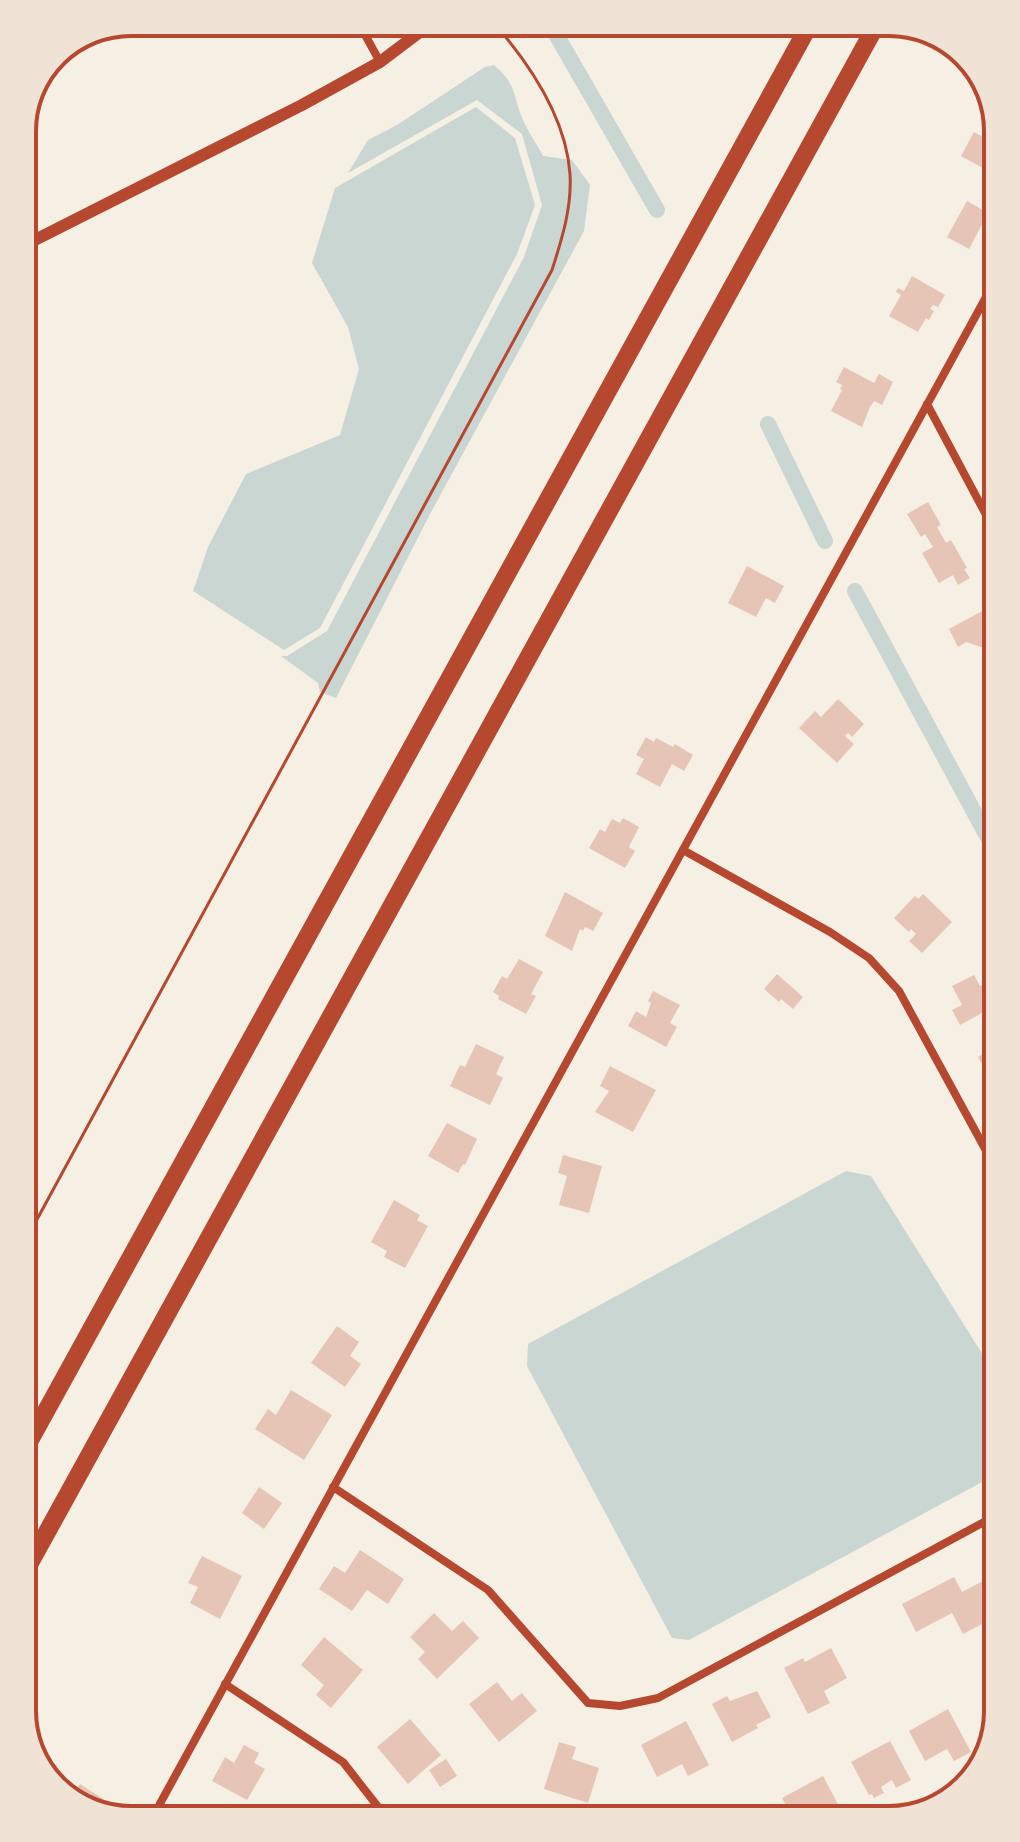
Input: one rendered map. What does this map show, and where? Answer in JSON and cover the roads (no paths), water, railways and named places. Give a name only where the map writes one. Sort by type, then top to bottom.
[{"type":"highway","points":[[36,1429],[803,36]]},
{"type":"highway","points":[[36,1552],[870,36]]},
{"type":"street","points":[[366,36],[380,62]]},
{"type":"street","points":[[36,239],[302,105],[380,62],[414,36]]},
{"type":"street","points":[[159,1806],[984,301]]},
{"type":"street","points":[[927,404],[984,511]]},
{"type":"street","points":[[683,850],[830,932],[869,958],[899,991],[984,1147]]},
{"type":"street","points":[[333,1487],[488,1590],[588,1703],[620,1706],[658,1698],[984,1522]]},
{"type":"street","points":[[225,1684],[343,1762],[377,1806]]},
{"type":"waterway","points":[[557,36],[657,210]]},
{"type":"waterway","points":[[768,424],[825,541]]},
{"type":"waterway","points":[[855,591],[984,830]]}]
